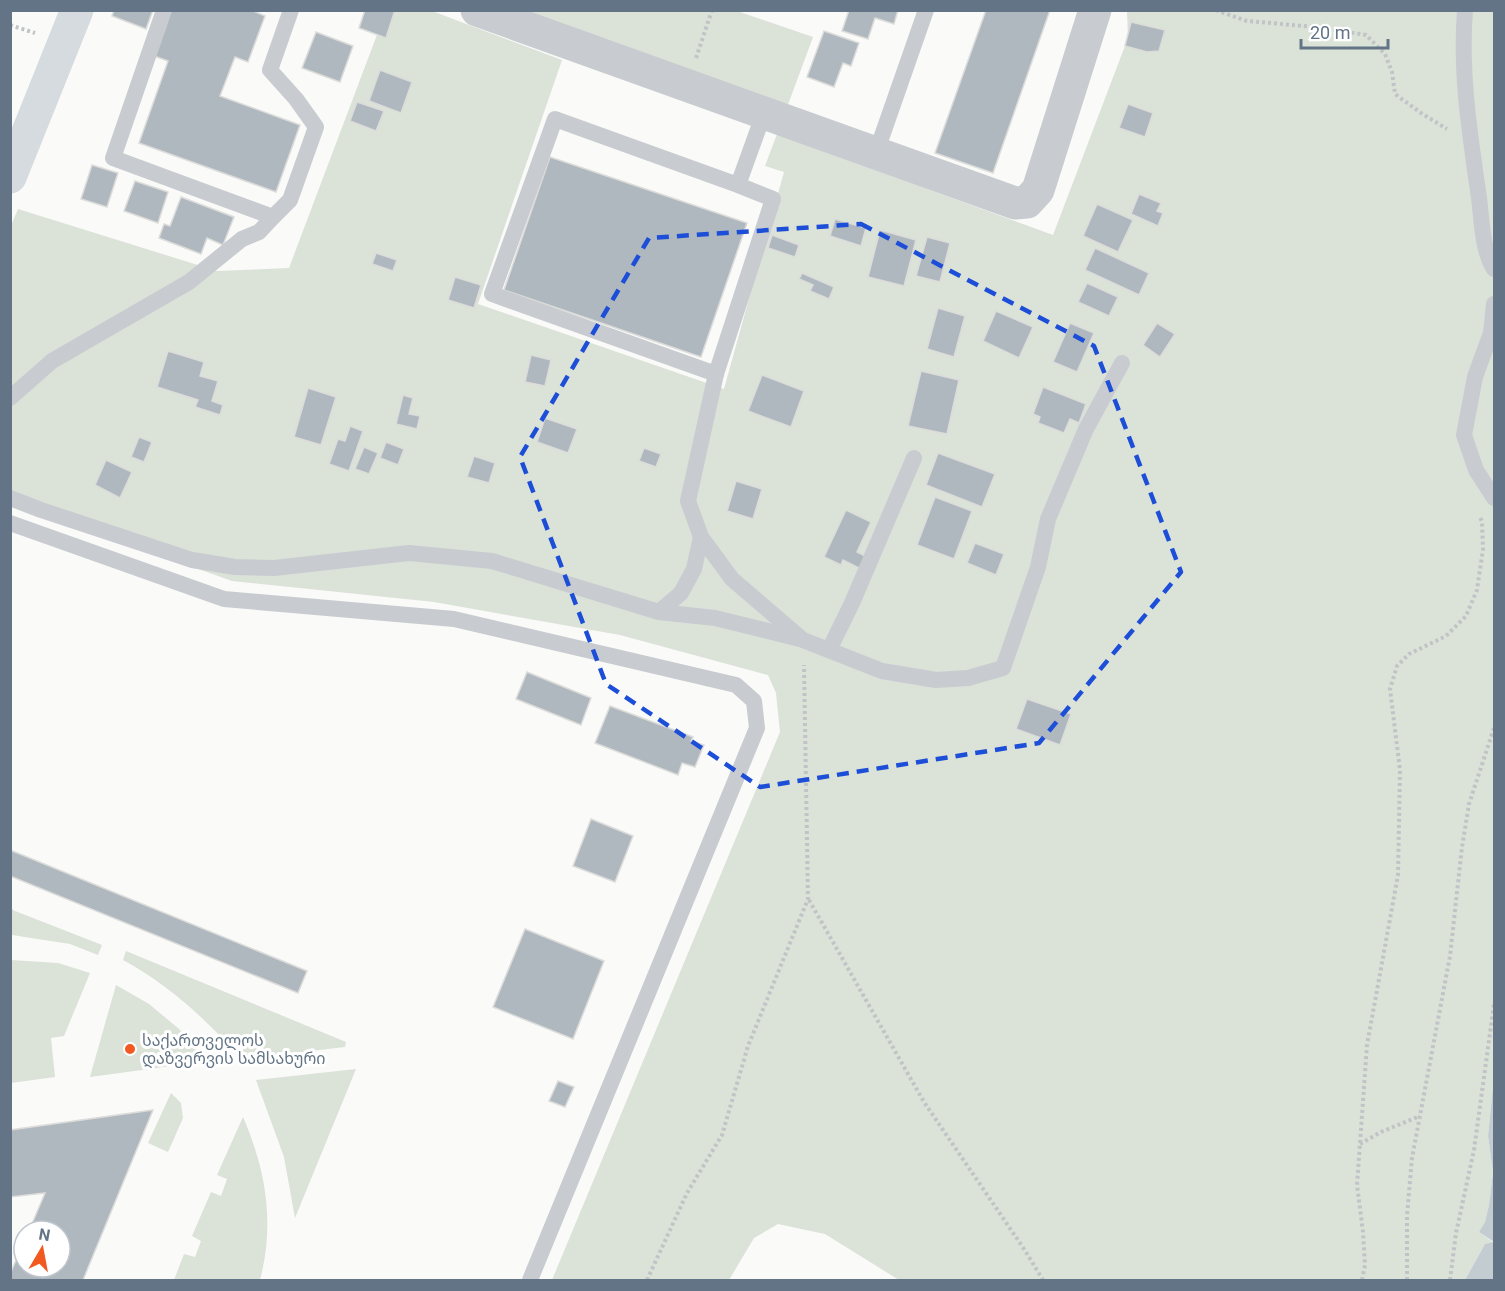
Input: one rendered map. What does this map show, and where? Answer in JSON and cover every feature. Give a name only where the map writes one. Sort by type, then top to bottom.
[{"type":"main road","points":[[10,177],[77,10]]},
{"type":"street","points":[[477,10],[1015,203],[1027,202],[1038,190],[1095,10]]},
{"type":"lane","points":[[164,10],[113,158],[273,217]]},
{"type":"lane","points":[[10,398],[52,361],[189,282],[242,239],[259,232],[290,200],[315,127],[296,99],[270,70],[291,10]]},
{"type":"lane","points":[[876,153],[926,10]]},
{"type":"lane","points":[[1465,10],[1463,67],[1487,251],[1494,269]]},
{"type":"lane","points":[[738,185],[764,113]]},
{"type":"lane","points":[[716,374],[492,294],[555,119],[773,199],[716,374],[688,501],[701,537],[732,579],[803,640]]},
{"type":"lane","points":[[1494,304],[1491,333],[1475,377],[1464,435],[1476,470],[1494,498]]},
{"type":"lane","points":[[10,498],[192,560],[235,567],[274,568],[410,552],[492,561],[659,612],[715,618],[803,640],[882,671],[936,680],[968,678],[1003,668],[1038,567],[1048,519],[1086,429],[1122,363]]},
{"type":"lane","points":[[829,650],[852,603],[914,458]]},
{"type":"lane","points":[[10,523],[224,599],[454,619],[736,685],[754,701],[757,728],[530,1281]]},
{"type":"lane","points":[[659,612],[681,593],[694,569],[701,537]]},
{"type":"path","points":[[687,86],[712,10]]},
{"type":"path","points":[[1216,10],[1247,21],[1316,27],[1366,35],[1384,54],[1392,72],[1395,94],[1421,113],[1443,125],[1473,155]]},
{"type":"path","points":[[1362,1281],[1365,1265],[1357,1185],[1367,1045],[1398,875],[1400,770],[1390,689],[1397,666],[1409,654],[1446,636],[1466,616],[1477,590],[1483,549],[1482,522],[1478,512]]},
{"type":"path","points":[[647,1281],[687,1193],[722,1135],[748,1046],[808,899],[803,640]]},
{"type":"path","points":[[1407,1281],[1407,1216],[1412,1158],[1450,956],[1469,804],[1494,732]]},
{"type":"path","points":[[808,899],[924,1102],[1024,1249],[1043,1281]]},
{"type":"path","points":[[1450,1281],[1456,1233],[1474,1150],[1494,1004]]},
{"type":"path","points":[[1360,1144],[1380,1132],[1420,1116]]},
{"type":"highlighted area","points":[[861,224],[1094,346],[1181,572],[1039,743],[760,787],[606,684],[520,457],[649,238]]},
{"type":"shaded area","points":[[386,11],[432,11],[562,60],[478,304],[724,389],[784,172],[765,166],[777,134],[1053,235],[1128,38],[1127,11],[1494,11],[1494,1076],[1488,1136],[1493,1172],[1489,1205],[1485,1222],[1479,1232],[1494,1243],[1485,1244],[1465,1280],[899,1280],[825,1234],[778,1224],[754,1238],[729,1280],[552,1280],[780,732],[776,693],[768,675],[620,635],[434,602],[232,581],[11,502],[10,228],[18,209],[217,271],[289,268]]},
{"type":"shaded area","points":[[528,11],[737,11],[813,37],[786,110]]},
{"type":"shaded area","points":[[10,909],[102,945],[98,955],[70,944],[12,935],[12,910]]},
{"type":"shaded area","points":[[126,951],[346,1042],[345,1047],[242,1059],[187,1004],[157,981],[123,960]]},
{"type":"shaded area","points":[[11,960],[58,963],[90,973],[64,1036],[51,1038],[55,1077],[11,1083]]},
{"type":"shaded area","points":[[116,985],[149,1004],[179,1029],[208,1061],[90,1077]]},
{"type":"shaded area","points":[[356,1069],[295,1218],[284,1157],[256,1080]]},
{"type":"shaded area","points":[[1494,1076],[1494,1242],[1479,1232],[1485,1222],[1489,1205],[1493,1172],[1488,1136]]},
{"type":"shaded area","points":[[171,1093],[181,1103],[183,1118],[168,1152],[148,1143]]},
{"type":"shaded area","points":[[243,1117],[257,1157],[266,1197],[267,1238],[260,1280],[174,1280],[184,1254],[195,1257],[201,1241],[192,1236],[211,1192],[221,1196],[227,1179],[217,1175]]},
{"type":"shaded area","points":[[1494,1242],[1494,1280],[1465,1280],[1485,1244]]},
{"type":"building","points":[[114,10],[153,10],[146,29],[112,16]]},
{"type":"building","points":[[170,10],[251,10],[265,16],[248,62],[235,57],[220,96],[300,125],[276,192],[139,143],[168,61],[154,56]]},
{"type":"building","points":[[365,10],[395,10],[386,38],[359,28]]},
{"type":"building","points":[[849,10],[898,10],[894,24],[875,18],[868,39],[842,31]]},
{"type":"building","points":[[986,10],[1050,10],[993,173],[935,153]]},
{"type":"building","points":[[1131,22],[1165,30],[1159,51],[1147,52],[1125,46]]},
{"type":"building","points":[[824,31],[859,43],[851,66],[843,63],[834,87],[807,77]]},
{"type":"building","points":[[316,32],[353,46],[340,82],[302,68]]},
{"type":"building","points":[[380,70],[412,82],[401,113],[369,101]]},
{"type":"building","points":[[357,102],[384,111],[376,131],[350,121]]},
{"type":"building","points":[[1128,104],[1153,113],[1145,137],[1119,128]]},
{"type":"building","points":[[550,157],[747,223],[701,357],[504,290]]},
{"type":"building","points":[[92,165],[118,173],[107,207],[81,199]]},
{"type":"building","points":[[135,181],[168,192],[158,223],[124,211]]},
{"type":"building","points":[[1139,194],[1161,203],[1157,211],[1163,213],[1158,226],[1131,214]]},
{"type":"building","points":[[181,197],[234,217],[223,245],[207,238],[201,254],[159,238],[164,224],[170,226]]},
{"type":"building","points":[[1097,204],[1133,220],[1118,252],[1083,236]]},
{"type":"building","points":[[835,219],[866,228],[861,246],[830,236]]},
{"type":"building","points":[[880,230],[916,240],[904,286],[868,277]]},
{"type":"building","points":[[772,235],[799,245],[795,257],[768,248]]},
{"type":"building","points":[[927,237],[950,243],[940,282],[916,276]]},
{"type":"building","points":[[1095,248],[1149,273],[1139,295],[1085,270]]},
{"type":"building","points":[[376,253],[397,260],[393,271],[372,264]]},
{"type":"building","points":[[802,273],[834,287],[829,299],[810,291],[813,285],[799,279]]},
{"type":"building","points":[[455,277],[481,285],[474,308],[448,300]]},
{"type":"building","points":[[1087,283],[1118,297],[1109,316],[1078,302]]},
{"type":"building","points":[[938,308],[965,316],[954,357],[927,349]]},
{"type":"building","points":[[996,311],[1033,327],[1019,358],[983,341]]},
{"type":"building","points":[[1070,323],[1094,333],[1077,372],[1053,362]]},
{"type":"building","points":[[1157,323],[1175,334],[1160,357],[1143,345]]},
{"type":"building","points":[[168,351],[204,362],[200,376],[218,381],[212,401],[223,405],[220,415],[195,407],[198,400],[157,387]]},
{"type":"building","points":[[531,355],[551,360],[545,386],[525,382]]},
{"type":"building","points":[[921,371],[959,380],[947,434],[908,426]]},
{"type":"building","points":[[762,375],[804,391],[791,427],[748,411]]},
{"type":"building","points":[[1043,387],[1086,404],[1079,423],[1070,419],[1064,433],[1038,423],[1040,417],[1033,414]]},
{"type":"building","points":[[308,388],[336,397],[321,445],[294,437]]},
{"type":"building","points":[[403,395],[413,398],[409,414],[420,416],[417,429],[396,424]]},
{"type":"building","points":[[545,418],[577,429],[568,453],[537,442]]},
{"type":"building","points":[[350,426],[363,431],[349,471],[329,464],[338,439],[345,441]]},
{"type":"building","points":[[139,437],[152,442],[144,462],[131,457]]},
{"type":"building","points":[[386,442],[404,449],[398,465],[380,458]]},
{"type":"building","points":[[364,447],[378,453],[369,474],[355,469]]},
{"type":"building","points":[[644,448],[661,454],[656,467],[639,461]]},
{"type":"building","points":[[938,453],[995,474],[982,507],[926,485]]},
{"type":"building","points":[[474,456],[495,463],[489,483],[467,477]]},
{"type":"building","points":[[106,460],[132,472],[120,498],[95,485]]},
{"type":"building","points":[[736,481],[762,489],[753,519],[727,511]]},
{"type":"building","points":[[935,497],[972,511],[954,559],[917,545]]},
{"type":"building","points":[[846,510],[871,522],[857,552],[867,557],[861,569],[843,560],[841,565],[824,557]]},
{"type":"building","points":[[975,543],[1004,554],[996,575],[967,563]]},
{"type":"building","points":[[527,672],[591,698],[581,725],[516,699]]},
{"type":"building","points":[[1027,699],[1071,714],[1060,745],[1016,729]]},
{"type":"building","points":[[610,706],[693,737],[691,741],[704,745],[695,767],[682,763],[678,775],[595,743]]},
{"type":"building","points":[[591,819],[633,836],[615,882],[573,866]]},
{"type":"building","points":[[10,850],[307,971],[298,993],[10,876]]},
{"type":"building","points":[[10,910],[12,910],[12,932],[10,932]]},
{"type":"building","points":[[525,929],[604,961],[573,1039],[493,1007]]},
{"type":"building","points":[[558,1081],[574,1087],[565,1107],[549,1101]]},
{"type":"building","points":[[153,1110],[83,1280],[10,1280],[12,1269],[12,1279],[72,1279],[72,1219],[34,1219],[45,1193],[10,1197],[10,1130]]},
{"type":"place","name":"საქართველოს დაზვერვის სამსახური","points":[[130,1049]]}]
